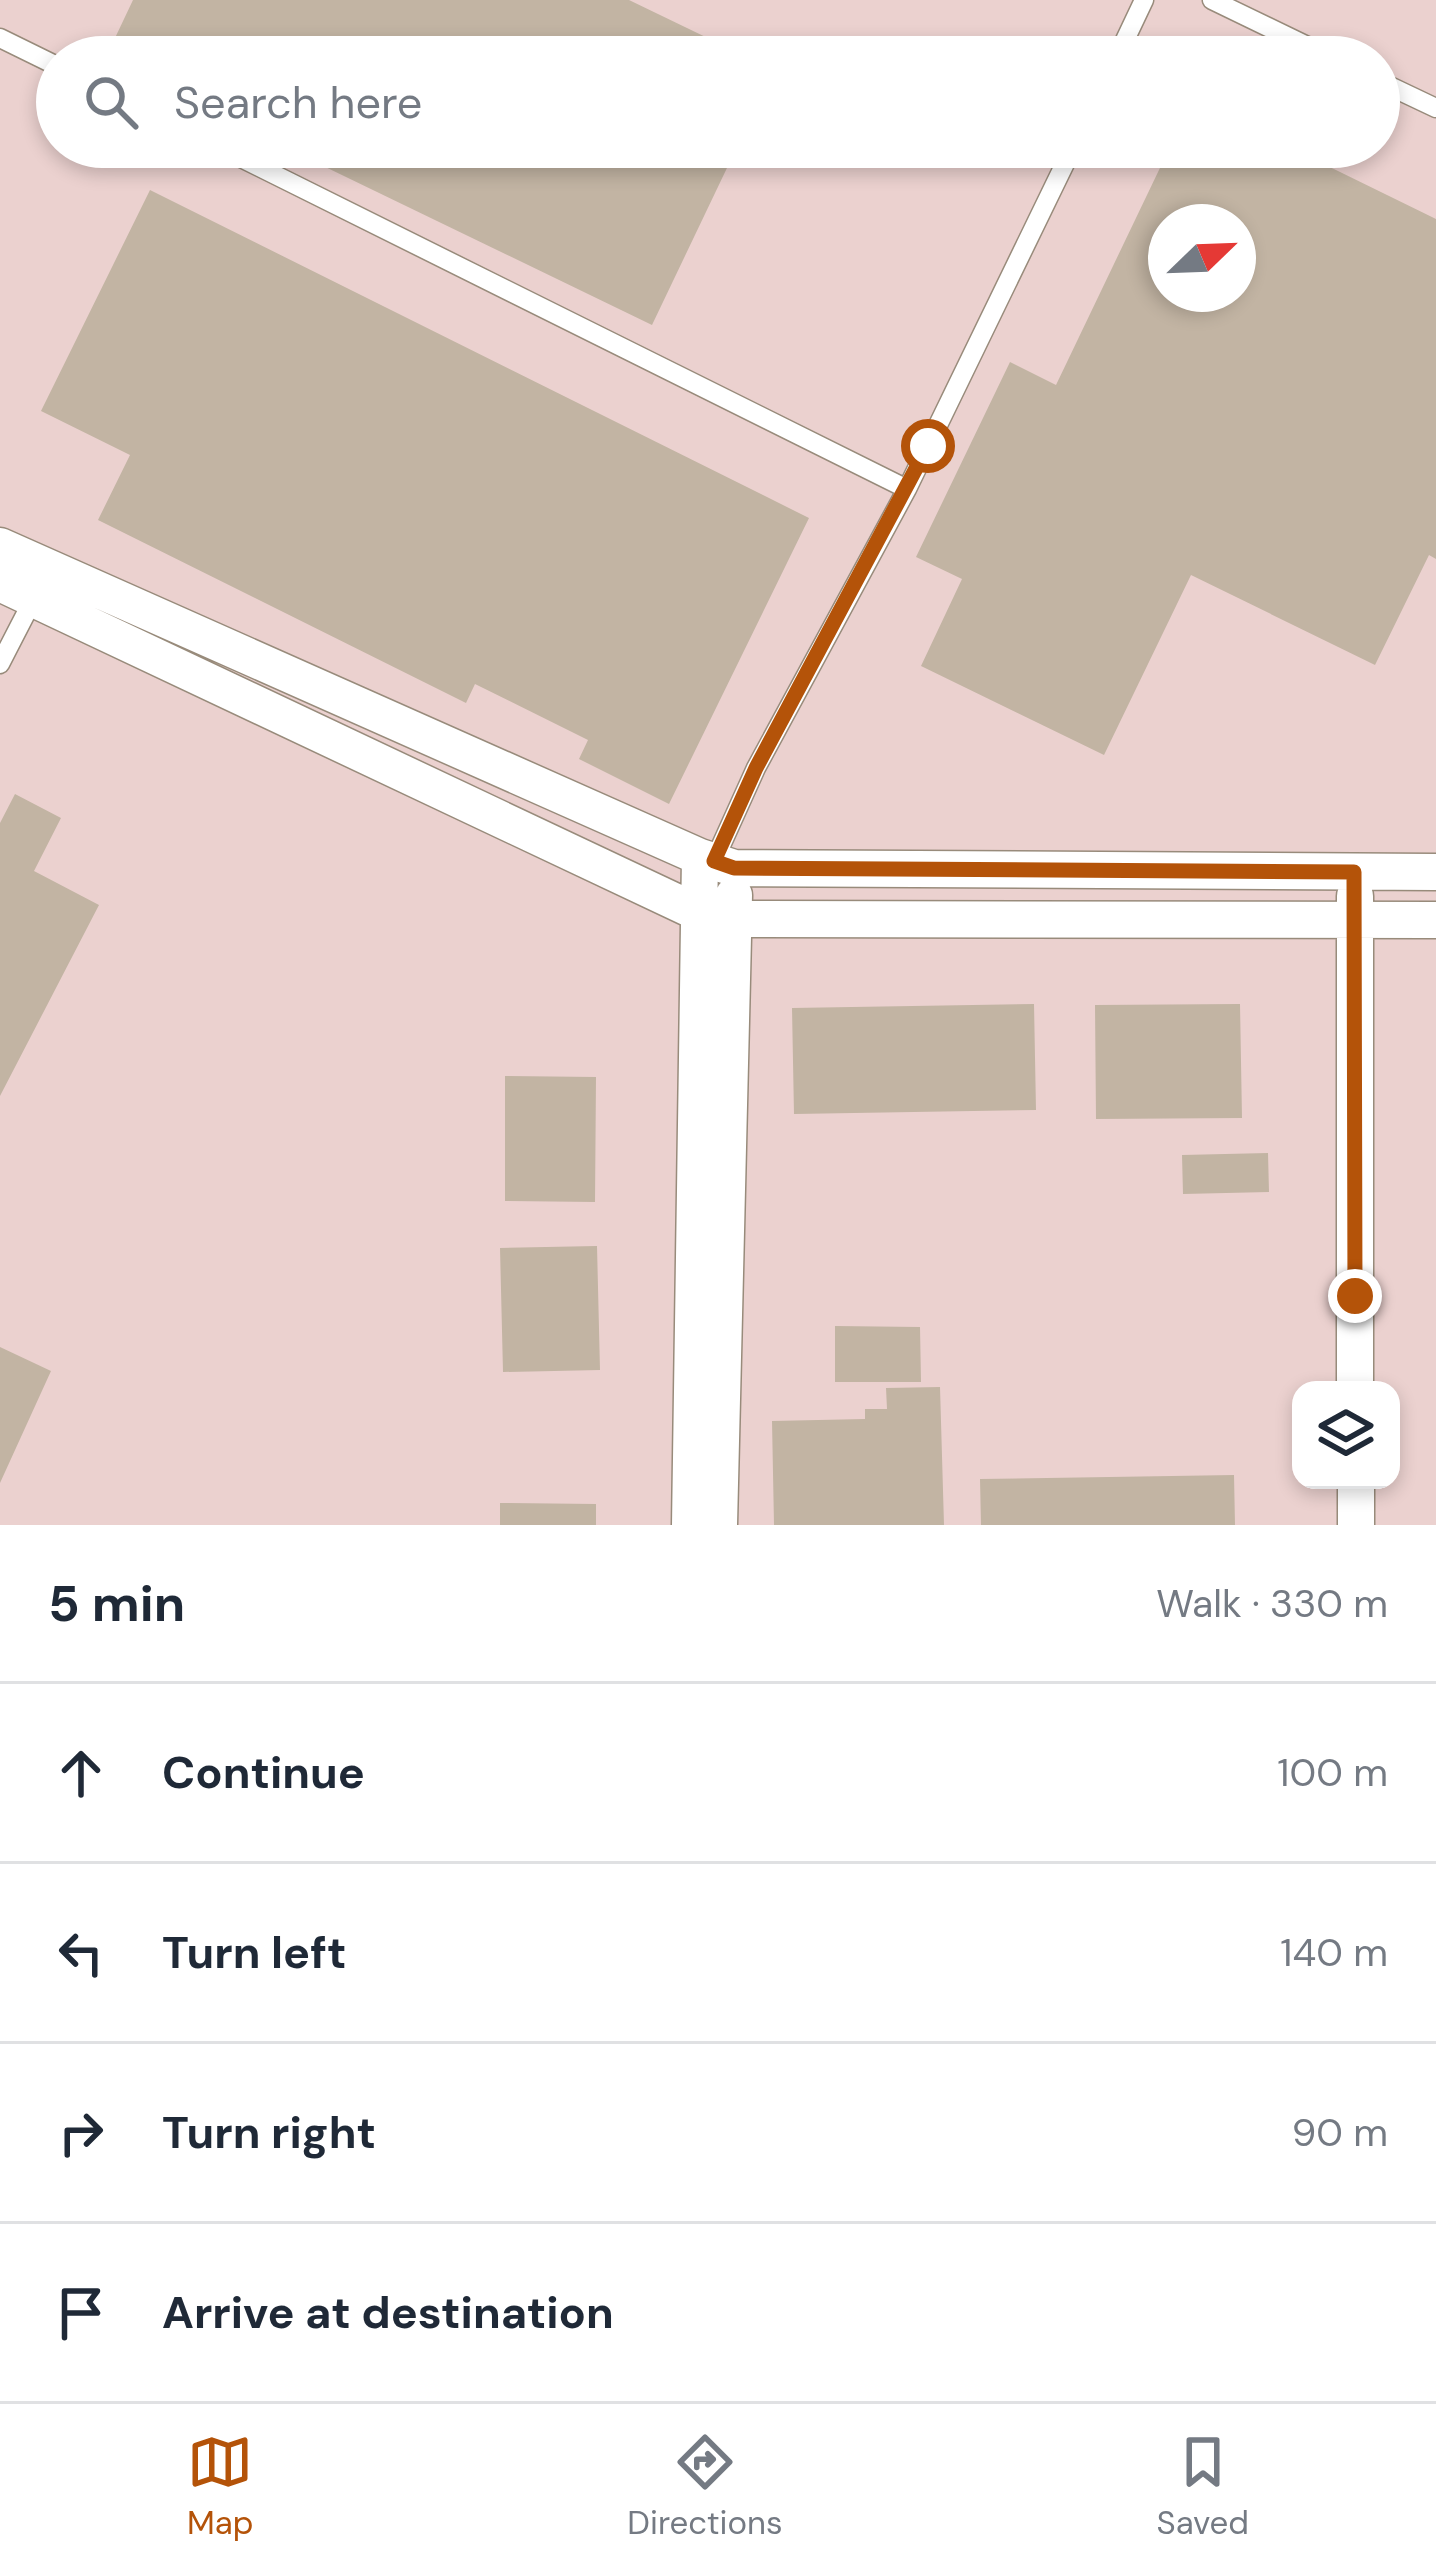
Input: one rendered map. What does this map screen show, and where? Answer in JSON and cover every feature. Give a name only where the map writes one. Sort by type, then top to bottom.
[{"type":"street","points":[[0,547],[27,584],[715,916],[1436,920]]},
{"type":"street","points":[[27,584],[716,862],[1436,872]]},
{"type":"street","points":[[690,1525],[716,862]]},
{"type":"street","points":[[1354,872],[1355,1381]]},
{"type":"street","points":[[715,916],[719,1525]]},
{"type":"street","points":[[1355,1489],[1356,1525]]},
{"type":"lane","points":[[1127,36],[1144,0]]},
{"type":"lane","points":[[1213,0],[1287,36]]},
{"type":"lane","points":[[0,38],[36,56]]},
{"type":"lane","points":[[1400,91],[1436,108]]},
{"type":"lane","points":[[261,168],[907,489]]},
{"type":"lane","points":[[716,862],[756,768],[907,489],[1063,168]]},
{"type":"lane","points":[[0,664],[27,584]]},
{"type":"shaded area","points":[[0,0],[1436,0],[1436,1525],[0,1525]]},
{"type":"building","points":[[133,0],[629,0],[704,36],[116,36]]},
{"type":"building","points":[[327,168],[727,168],[652,325]]},
{"type":"building","points":[[1160,168],[1332,168],[1436,219],[1436,559],[1429,555],[1375,665],[1191,575],[1104,755],[921,666],[962,579],[916,557],[1010,362],[1056,385]]},
{"type":"building","points":[[150,190],[809,518],[669,804],[579,759],[588,740],[475,684],[466,703],[98,520],[130,455],[41,411]]},
{"type":"building","points":[[15,794],[61,818],[34,871],[99,905],[0,1096],[0,823]]},
{"type":"building","points":[[1034,1004],[1036,1110],[794,1114],[792,1008]]},
{"type":"building","points":[[1240,1004],[1242,1118],[1096,1119],[1095,1005]]},
{"type":"building","points":[[505,1076],[596,1077],[595,1202],[505,1201]]},
{"type":"building","points":[[1268,1153],[1269,1192],[1183,1194],[1182,1155]]},
{"type":"building","points":[[597,1246],[600,1370],[503,1372],[500,1248]]},
{"type":"building","points":[[835,1326],[920,1327],[921,1382],[835,1382]]},
{"type":"building","points":[[0,1347],[51,1371],[0,1483]]},
{"type":"building","points":[[940,1387],[944,1525],[774,1525],[772,1421],[865,1419],[865,1409],[887,1409],[886,1388]]},
{"type":"building","points":[[1234,1475],[1235,1525],[981,1525],[980,1479]]},
{"type":"building","points":[[500,1503],[596,1504],[596,1525],[500,1525]]},
{"type":"route","points":[[928,446],[756,768],[714,861],[734,868],[1354,872],[1355,1296]]}]
